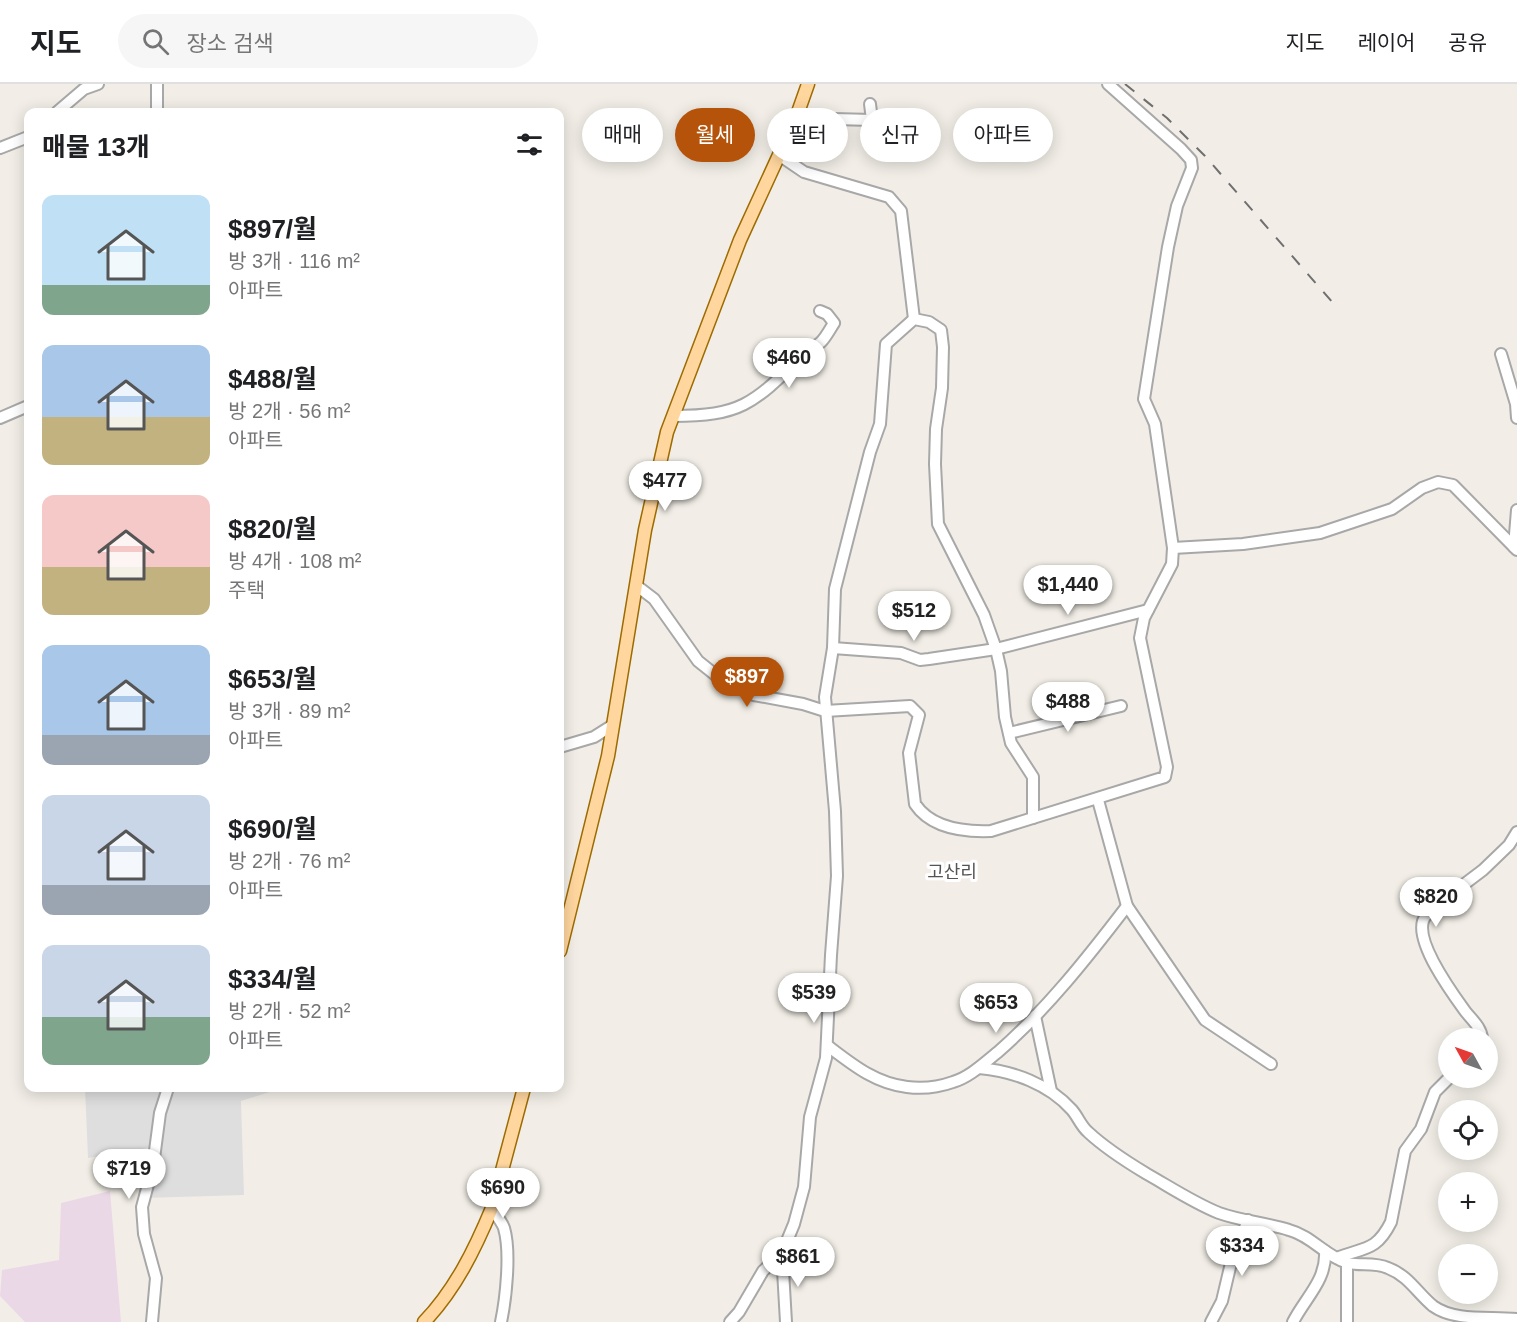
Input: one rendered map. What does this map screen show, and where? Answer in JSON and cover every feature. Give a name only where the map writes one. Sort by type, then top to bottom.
[{"type":"main road","points":[[800,108],[808,84]]},
{"type":"main road","points":[[564,935],[608,756],[645,530],[673,416],[740,240],[776,162]]},
{"type":"main road","points":[[424,1322],[455,1282],[492,1208],[523,1092]]},
{"type":"street","points":[[62,108],[84,89],[98,84]]},
{"type":"street","points":[[157,84],[157,108]]},
{"type":"street","points":[[637,586],[654,599],[698,661],[718,677],[762,698],[803,704],[825,711],[910,706],[916,710],[919,715],[909,753],[915,804],[918,810],[941,825],[973,832],[991,831],[1098,800],[1165,777],[1167,772],[1140,639],[1144,618],[1172,564],[1173,548],[1155,424],[1144,399],[1168,248],[1177,206],[1192,168],[1191,160],[1148,118],[1108,84]]},
{"type":"street","points":[[870,104],[870,108]]},
{"type":"street","points":[[0,148],[24,139]]},
{"type":"street","points":[[789,162],[804,172],[889,197],[894,202],[901,211],[915,319]]},
{"type":"street","points":[[673,416],[706,416],[727,413],[751,401],[822,341],[834,323],[827,314],[820,311]]},
{"type":"street","points":[[786,1322],[782,1254],[794,1224],[804,1187],[810,1117],[828,1046],[831,955],[837,876],[835,811],[825,711],[833,648],[835,589],[870,452],[880,424],[886,344],[915,319]]},
{"type":"street","points":[[915,319],[929,322],[941,330],[943,347],[942,388],[936,429],[938,524],[984,615],[996,649],[1011,742],[1033,777],[1033,818]]},
{"type":"street","points":[[1501,354],[1516,404],[1517,418]]},
{"type":"street","points":[[0,418],[24,408]]},
{"type":"street","points":[[1173,548],[1243,544],[1320,533],[1386,511],[1422,488],[1438,482],[1454,485],[1515,549]]},
{"type":"street","points":[[1515,549],[1517,510]]},
{"type":"street","points":[[833,648],[901,653],[920,660],[996,649],[1148,610]]},
{"type":"street","points":[[1009,732],[1121,705]]},
{"type":"street","points":[[564,746],[594,737],[613,725]]},
{"type":"street","points":[[1098,800],[1127,906],[1205,1020],[1271,1064]]},
{"type":"street","points":[[1479,1028],[1459,1003],[1436,964],[1426,945],[1422,923],[1434,906],[1496,858],[1517,832]]},
{"type":"street","points":[[828,1046],[868,1076],[905,1087],[932,1086],[953,1082],[979,1068],[1035,1016],[1080,966],[1127,906]]},
{"type":"street","points":[[1035,1016],[1051,1091]]},
{"type":"street","points":[[979,1068],[1010,1074],[1051,1091],[1071,1109],[1090,1134],[1126,1160],[1206,1207],[1231,1217],[1290,1230],[1306,1237],[1347,1263],[1378,1265],[1398,1272],[1433,1306],[1449,1313],[1517,1319]]},
{"type":"street","points":[[1337,1258],[1373,1246],[1386,1232],[1391,1222],[1405,1151],[1421,1129],[1440,1088]]},
{"type":"street","points":[[152,1322],[156,1278],[144,1234],[142,1207],[153,1166],[160,1113],[167,1092]]},
{"type":"street","points":[[492,1208],[504,1228],[506,1256],[504,1307],[501,1322]]},
{"type":"street","points":[[1211,1322],[1222,1301],[1231,1263],[1248,1220]]},
{"type":"street","points":[[1293,1322],[1320,1278],[1325,1251]]},
{"type":"street","points":[[730,1322],[739,1312],[763,1270],[782,1254]]},
{"type":"street","points":[[1347,1263],[1347,1322]]},
{"type":"shaded area","points":[[85,1092],[269,1092],[241,1101],[244,1195],[144,1198],[154,1147],[88,1158]]},
{"type":"shaded area","points":[[110,1191],[121,1322],[25,1322],[0,1296],[2,1270],[59,1260],[61,1203]]},
{"type":"railway","points":[[1125,84],[1167,118],[1205,156],[1333,303]]},
{"type":"district","name":"고산리","points":[[952,872]]}]
